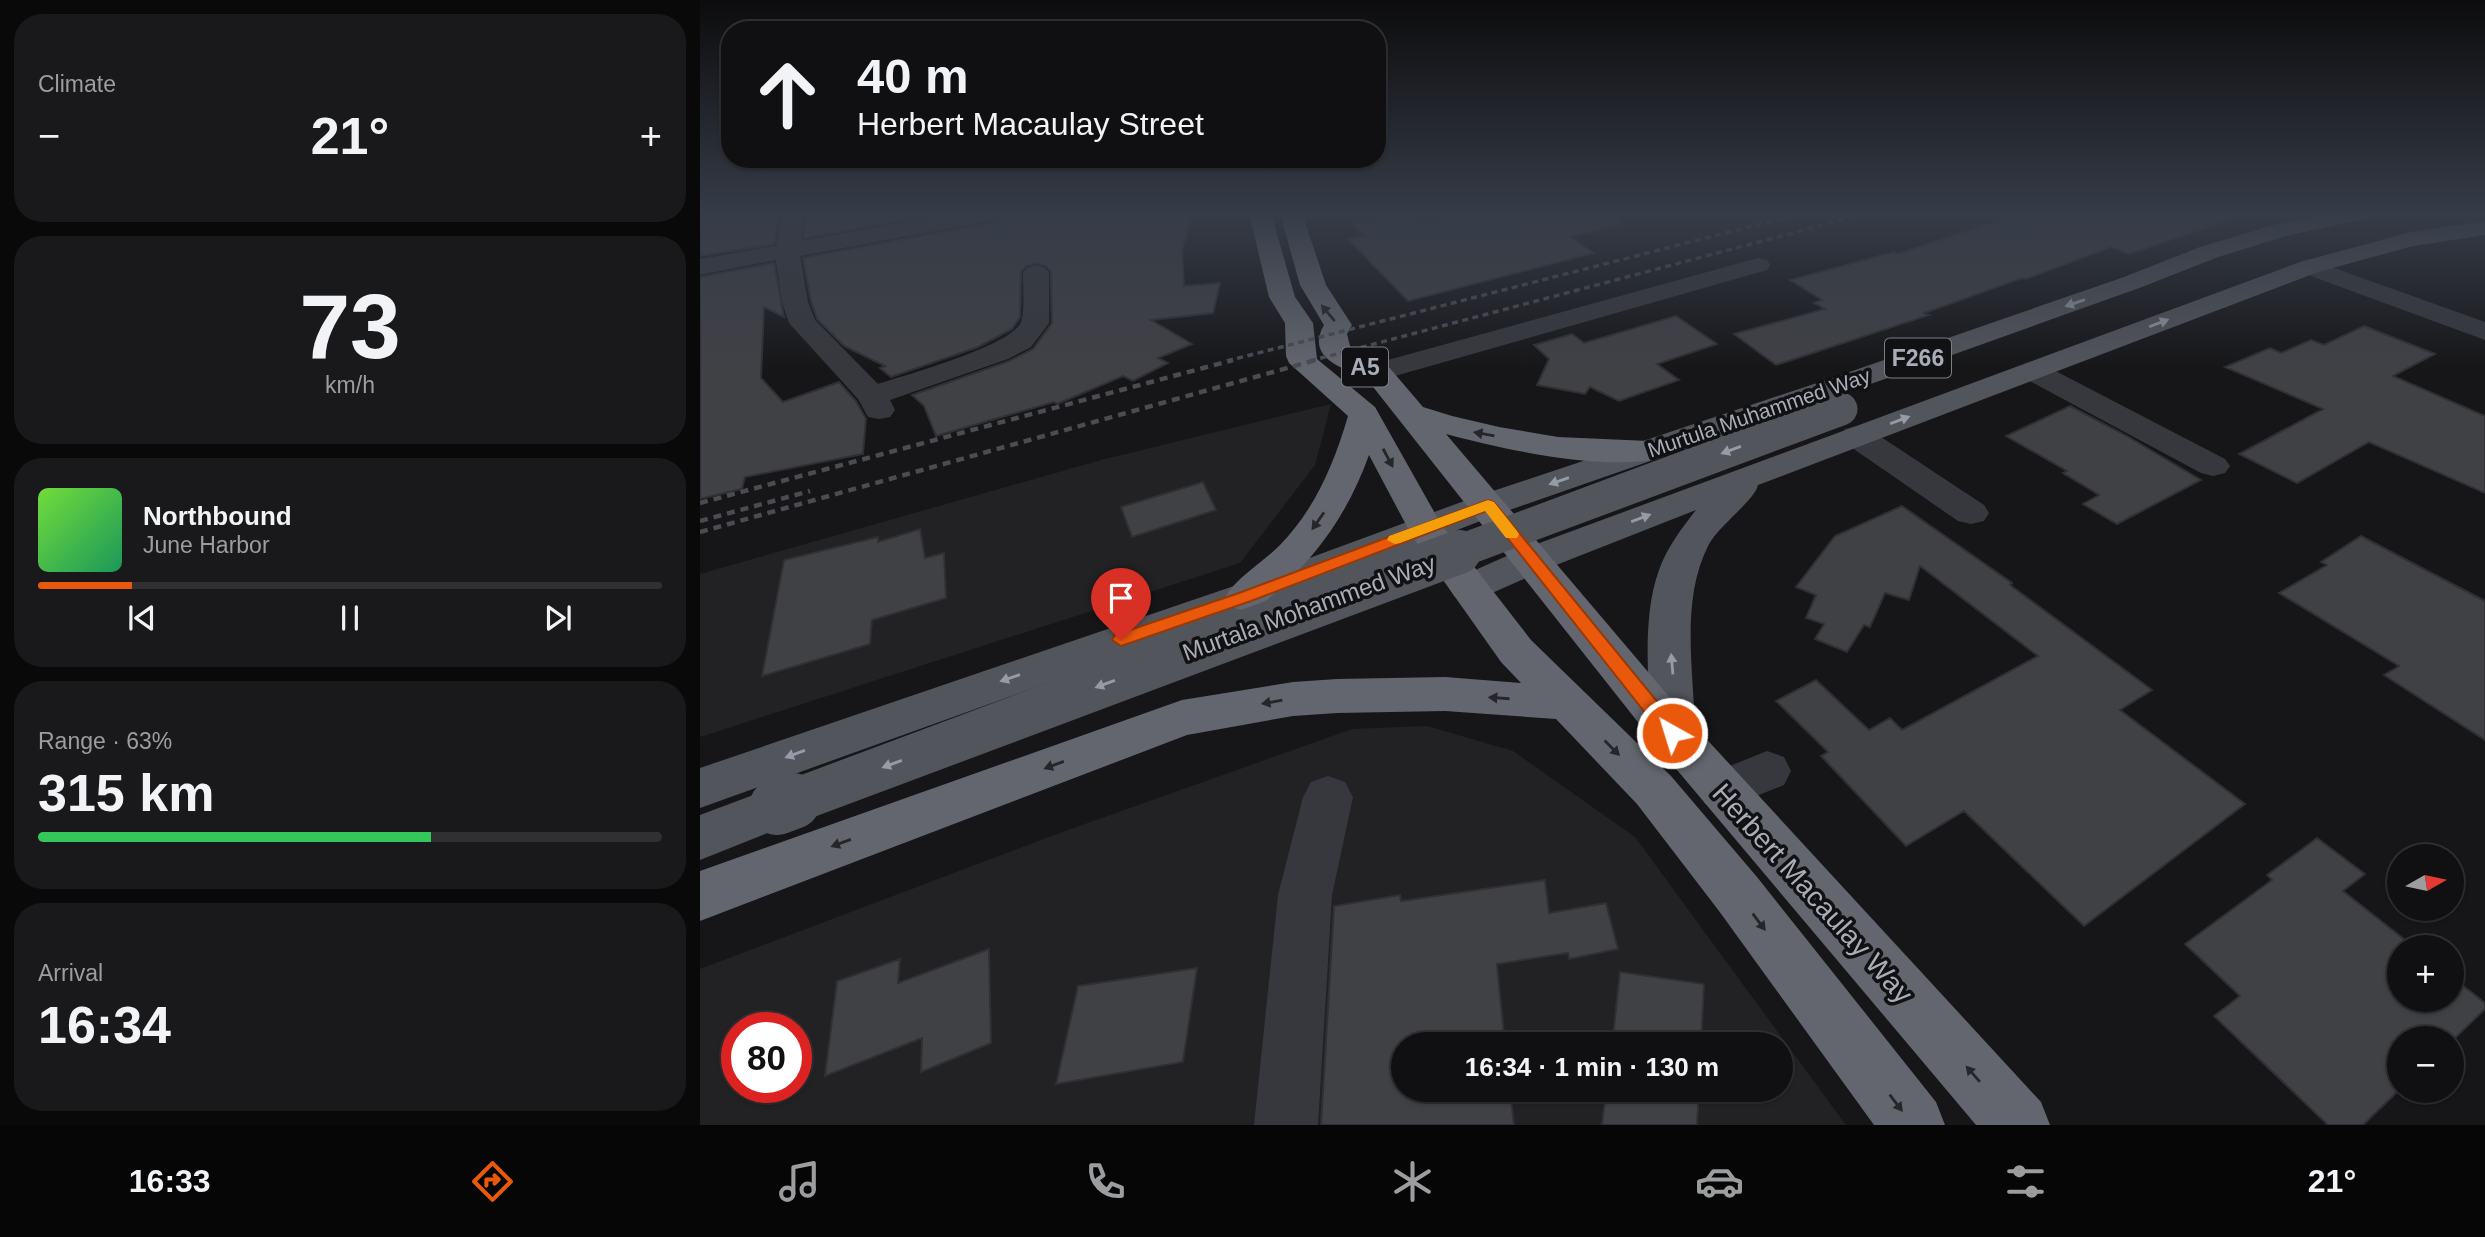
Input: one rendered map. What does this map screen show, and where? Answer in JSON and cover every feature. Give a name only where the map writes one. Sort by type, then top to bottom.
[{"type":"highway","name":"A5","points":[[1274,266],[1282,297],[1300,323],[1301,356],[1304,363],[1364,414],[1425,528],[1469,588]]},
{"type":"highway","name":"A5","points":[[1306,266],[1311,285],[1321,304],[1338,325],[1333,334],[1337,355],[1377,372],[1532,561]]},
{"type":"highway","points":[[1245,597],[1296,552],[1323,515],[1355,449],[1364,414]]},
{"type":"highway","points":[[1412,414],[1460,430],[1531,442],[1603,451],[1649,451]]},
{"type":"highway","name":"Herbert Macaulay Way","points":[[1532,561],[1672,733],[2018,1125]]},
{"type":"highway","name":"Herbert Macaulay Way","points":[[1469,588],[1516,651],[1662,801],[1738,894],[1913,1125]]},
{"type":"highway","points":[[700,895],[1182,718],[1293,699],[1337,696],[1445,694],[1567,703]]},
{"type":"main road","name":"Murtula Muhammed Way","points":[[700,788],[1245,597],[1488,505],[2175,266]]},
{"type":"main road","name":"Murtula Muhammed Way","points":[[1469,588],[1762,472],[1849,423],[2242,266]]},
{"type":"main road","name":"Murtula Muhammed Way","points":[[1849,423],[2033,371],[2314,266]]},
{"type":"main road","points":[[2133,282],[2171,295]]},
{"type":"main road","name":"Murtala Mohammed Way","points":[[700,838],[777,807],[1849,423]]},
{"type":"main road","points":[[1672,733],[1673,680],[1668,622],[1675,579],[1690,540],[1720,504],[1762,472]]},
{"type":"street","points":[[789,266],[795,302],[803,323],[875,403],[1021,341],[1035,323],[1035,273]]},
{"type":"street","points":[[1377,372],[1756,266]]},
{"type":"street","points":[[2309,267],[2485,332]]},
{"type":"street","points":[[2033,371],[2213,466]]},
{"type":"street","points":[[1849,423],[1971,513]]},
{"type":"street","points":[[1722,790],[1767,771]]},
{"type":"street","points":[[1286,1125],[1305,895],[1328,797]]},
{"type":"shaded area","points":[[1331,404],[1315,465],[1240,563],[700,737],[700,574],[1101,460]]},
{"type":"shaded area","points":[[1427,726],[1513,751],[1635,837],[1778,1032],[1391,1032],[1391,1102],[1793,1102],[1793,1053],[1846,1125],[700,1125],[700,969],[1054,835],[1352,729]]},
{"type":"building","points":[[774,266],[784,317],[764,307],[761,378],[783,402],[839,382],[856,401],[866,419],[863,454],[745,477],[742,489],[700,499],[700,277]]},
{"type":"building","points":[[804,266],[1028,266],[1021,271],[1020,317],[1012,329],[978,347],[891,377],[880,368],[885,366],[844,346],[817,319]]},
{"type":"building","points":[[1046,266],[1183,266],[1184,286],[1220,283],[1213,313],[1151,320],[1192,344],[1158,358],[1168,363],[1133,381],[1123,376],[1057,404],[1054,402],[936,436],[924,406],[912,395],[1009,361],[1033,349],[1052,323],[1051,271]]},
{"type":"building","points":[[1374,266],[1546,266],[1408,301]]},
{"type":"building","points":[[1844,266],[2062,266],[1924,313],[1929,315],[1776,365],[1734,334],[1825,309],[1814,303],[1822,300],[1790,280]]},
{"type":"building","points":[[1676,316],[1717,344],[1657,364],[1679,380],[1619,401],[1590,387],[1585,394],[1537,385],[1549,359],[1534,345],[1572,334],[1584,343]]},
{"type":"building","points":[[2364,326],[2435,354],[2393,376],[2485,416],[2485,493],[2369,442],[2297,483],[2239,454],[2323,409],[2225,367],[2270,348],[2281,353],[2311,340],[2324,345]]},
{"type":"building","points":[[2070,406],[2201,480],[2117,524],[2083,504],[2099,495],[2063,473],[2067,471],[2006,436]]},
{"type":"building","points":[[1203,482],[1216,510],[1132,537],[1121,507]]},
{"type":"building","points":[[1902,506],[2012,583],[2010,585],[2152,690],[2120,710],[2245,804],[2084,926],[1964,811],[1906,846],[1821,756],[1828,752],[1776,701],[1816,680],[1869,730],[1890,718],[1902,730],[2038,656],[1920,566],[1909,600],[1885,593],[1870,627],[1864,625],[1847,652],[1815,639],[1824,624],[1806,618],[1816,595],[1796,587],[1835,536]]},
{"type":"building","points":[[920,529],[925,558],[944,553],[946,598],[872,620],[870,644],[762,676],[784,560],[878,537],[878,542]]},
{"type":"building","points":[[2361,536],[2485,601],[2485,740],[2384,675],[2399,666],[2279,593],[2327,565],[2321,562]]},
{"type":"building","points":[[2317,838],[2365,874],[2343,891],[2399,935],[2387,935],[2387,1012],[2464,1012],[2464,986],[2485,1003],[2485,1009],[2464,1029],[2464,1026],[2387,1026],[2387,1102],[2363,1125],[2328,1125],[2214,1016],[2240,996],[2185,944],[2272,880],[2267,875]]},
{"type":"building","points":[[1545,880],[1549,913],[1606,903],[1618,949],[1569,959],[1568,953],[1497,964],[1504,1032],[1391,1032],[1391,1102],[1511,1102],[1514,1125],[1321,1125],[1334,906],[1400,895],[1401,901]]},
{"type":"building","points":[[989,949],[991,1043],[921,1072],[922,1038],[825,1076],[837,981],[900,959],[898,983]]},
{"type":"building","points":[[1197,968],[1183,1062],[1056,1084],[1078,986]]},
{"type":"building","points":[[1620,972],[1704,984],[1702,1032],[1613,1032]]},
{"type":"building","points":[[1605,1102],[1698,1102],[1697,1125],[1602,1125]]},
{"type":"railway","points":[[1227,361],[1599,266]]},
{"type":"railway","points":[[1310,361],[1670,266]]},
{"type":"railway","points":[[700,503],[1233,360]]},
{"type":"railway","points":[[700,532],[1316,360]]},
{"type":"railway","points":[[700,521],[810,491]]},
{"type":"slow traffic","points":[[1395,540],[1488,505],[1511,534]]},
{"type":"route","points":[[1121,640],[1245,597],[1488,505],[1672,733]]}]
